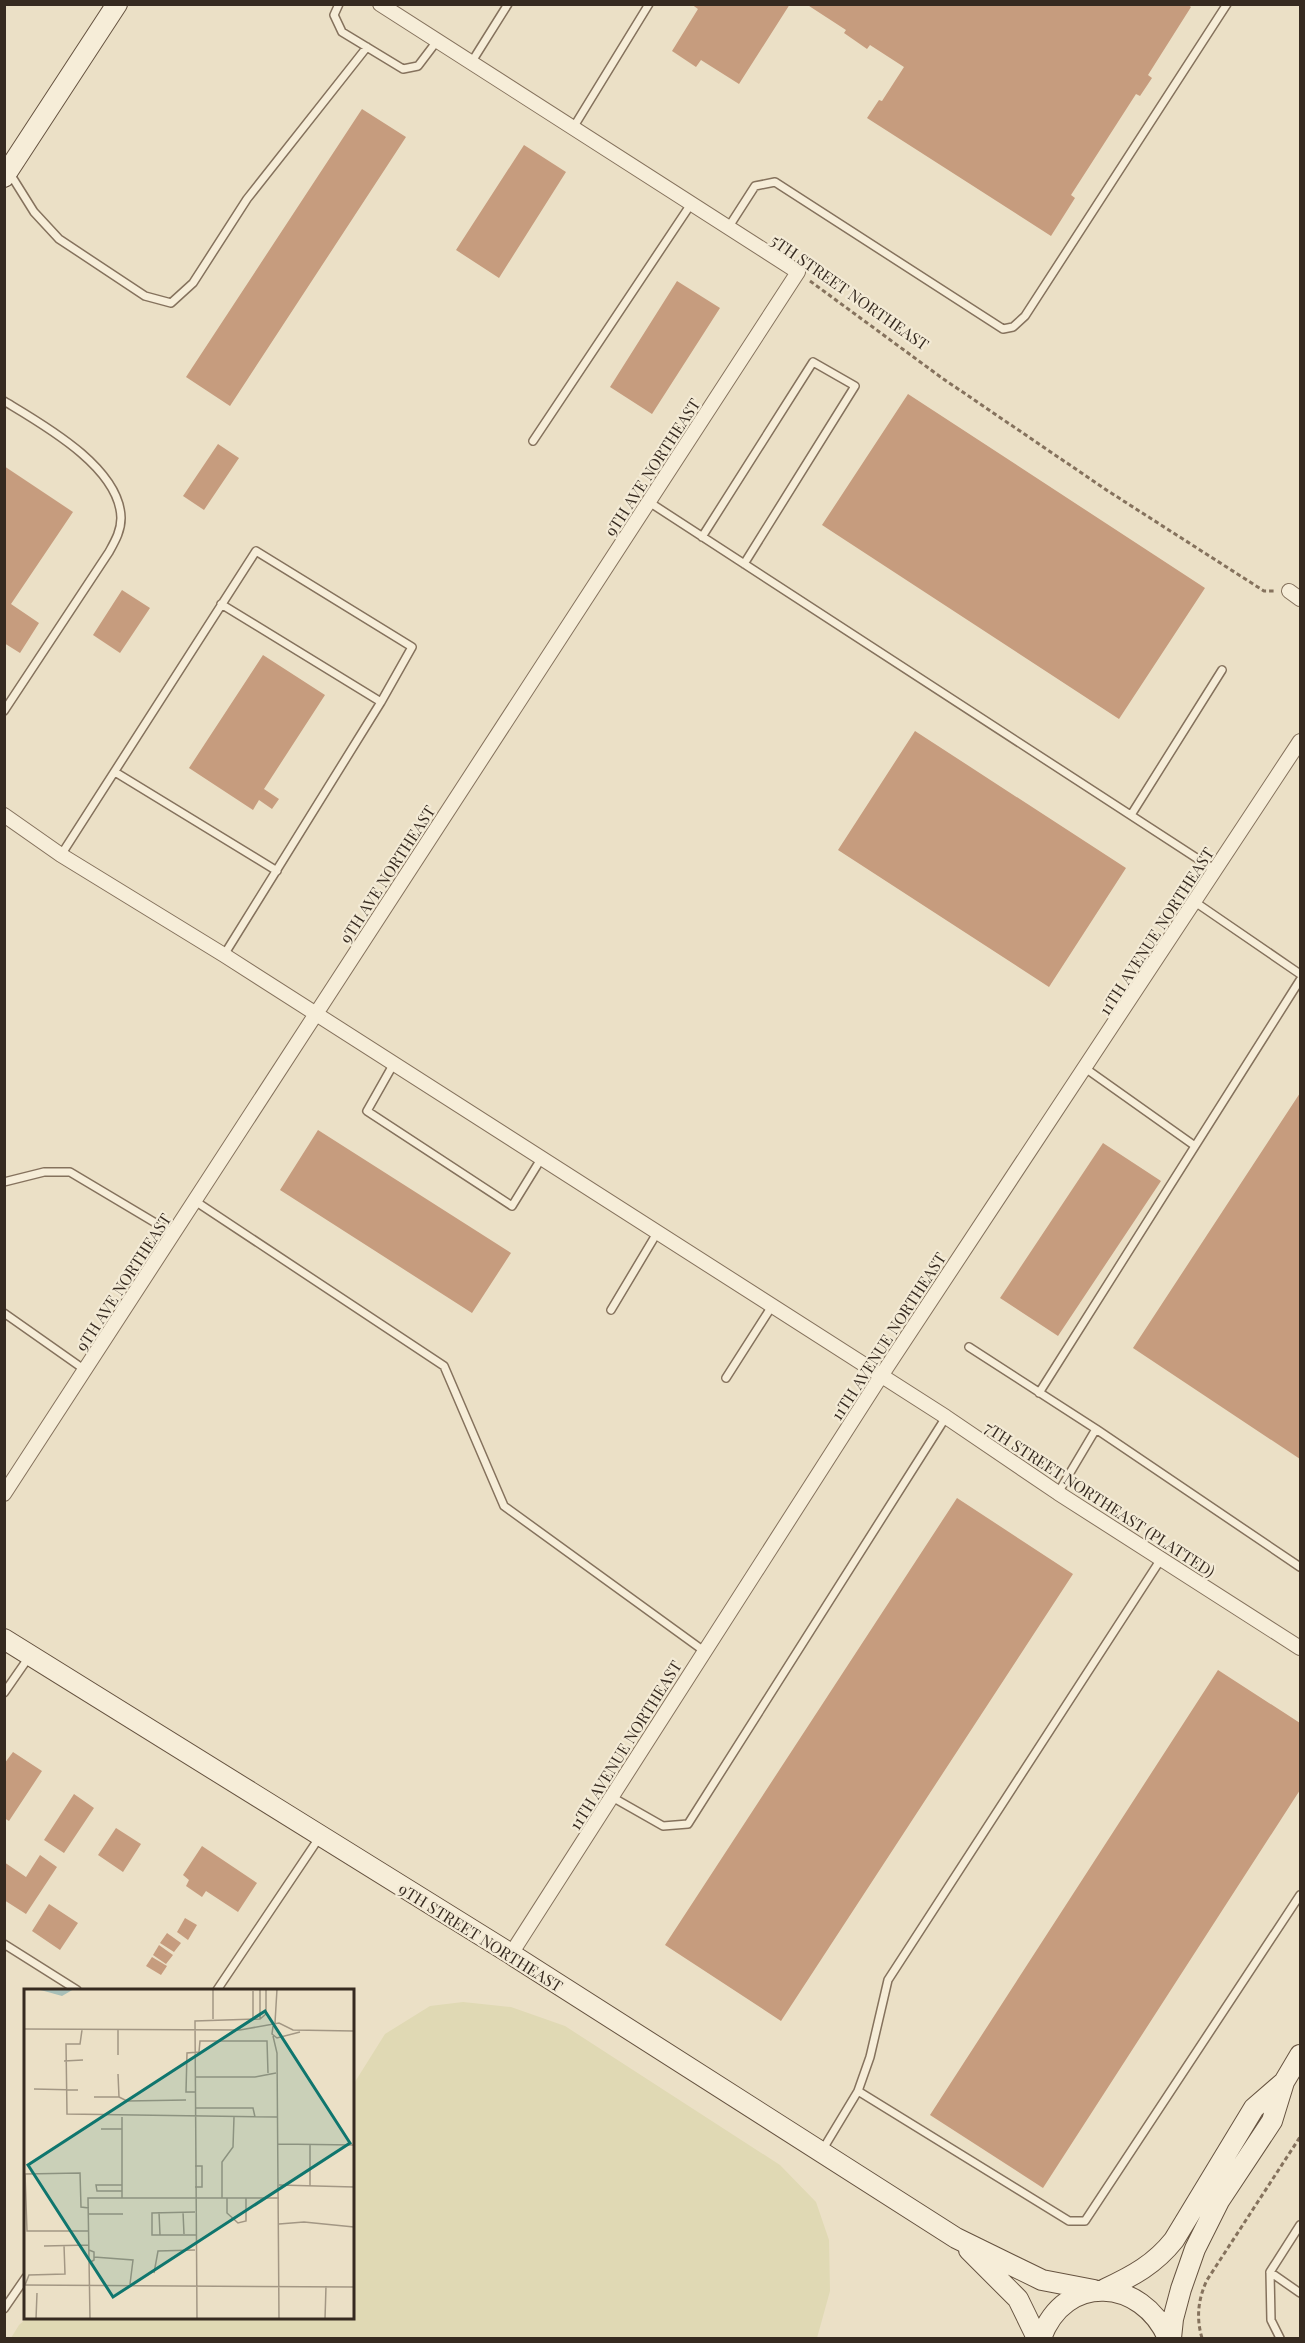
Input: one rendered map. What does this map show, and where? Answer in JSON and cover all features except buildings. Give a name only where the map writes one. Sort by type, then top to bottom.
[{"type":"street","points":[[6,174],[117,4]]},
{"type":"street","name":"5TH STREET NORTHEAST","points":[[380,4],[798,272]]},
{"type":"street","name":"9TH AVE NORTHEAST","points":[[4,1494],[798,272]]},
{"type":"street","name":"11TH AVENUE NORTHEAST","points":[[511,1954],[881,1376],[1300,741]]},
{"type":"street","name":"7TH STREET NORTHEAST (PLATTED)","points":[[4,814],[61,855],[224,955],[946,1417],[1058,1493],[1300,1648]]},
{"type":"street","name":"9TH STREET NORTHEAST","points":[[4,1639],[511,1954],[956,2238],[1042,2280],[1123,2294],[1147,2309],[1170,2338]]},
{"type":"street","points":[[1170,2338],[1180,2289],[1195,2249],[1220,2200],[1272,2121],[1284,2082],[1300,2055]]},
{"type":"street","points":[[1041,2338],[1048,2324],[1063,2306],[1079,2295],[1133,2276],[1165,2251],[1174,2240],[1254,2108],[1284,2082]]},
{"type":"street","name":"9TH STREET NORTHEAST","points":[[956,2238],[1018,2299],[1036,2338]]},
{"type":"lane","points":[[339,4],[334,15],[342,32],[404,69],[418,66],[437,41]]},
{"type":"lane","points":[[471,63],[508,4]]},
{"type":"lane","points":[[573,128],[649,4]]},
{"type":"lane","points":[[728,228],[755,186],[774,182],[1003,329],[1013,327],[1026,316],[1227,4]]},
{"type":"lane","points":[[6,174],[34,212],[59,239],[145,296],[171,303],[193,283],[247,200],[367,47]]},
{"type":"lane","points":[[533,441],[691,204]]},
{"type":"lane","points":[[702,537],[813,362],[855,386],[744,564]]},
{"type":"lane","points":[[4,401],[67,440],[91,463],[113,491],[120,506],[121,519],[119,535],[109,552],[4,711]]},
{"type":"lane","points":[[649,502],[1215,870]]},
{"type":"lane","points":[[61,855],[256,551],[412,647],[381,702],[224,955]]},
{"type":"lane","points":[[221,604],[381,702]]},
{"type":"lane","points":[[1131,815],[1222,670]]},
{"type":"lane","points":[[115,772],[277,871]]},
{"type":"lane","points":[[1195,902],[1300,974]]},
{"type":"lane","points":[[1039,1392],[1300,981]]},
{"type":"lane","points":[[393,1065],[367,1111],[512,1206],[542,1159]]},
{"type":"lane","points":[[1085,1068],[1195,1146]]},
{"type":"lane","points":[[4,1182],[44,1172],[70,1172],[174,1234]]},
{"type":"lane","points":[[195,1202],[444,1366],[504,1506],[704,1652]]},
{"type":"lane","points":[[611,1310],[657,1233]]},
{"type":"lane","points":[[726,1378],[772,1306]]},
{"type":"lane","points":[[4,1314],[85,1370]]},
{"type":"lane","points":[[969,1347],[1096,1429],[1300,1567]]},
{"type":"lane","points":[[612,1797],[663,1826],[687,1824],[946,1417]]},
{"type":"lane","points":[[1058,1493],[1096,1429]]},
{"type":"lane","points":[[821,2153],[858,2091],[870,2057],[888,1980],[1161,1560]]},
{"type":"lane","points":[[4,1693],[30,1655]]},
{"type":"lane","points":[[218,1989],[320,1837]]},
{"type":"lane","points":[[858,2091],[1070,2221],[1085,2222],[1300,1895]]},
{"type":"lane","points":[[4,1944],[74,1989]]},
{"type":"lane","points":[[1280,2338],[1271,2320],[1270,2272],[1300,2227]]},
{"type":"lane","points":[[1270,2272],[1300,2293]]},
{"type":"lane","points":[[4,2309],[24,2280]]},
{"type":"path","name":"5TH STREET NORTHEAST","points":[[798,272],[942,378],[1108,491],[1264,591],[1295,595]]},
{"type":"path","points":[[1202,2338],[1197,2318],[1201,2293],[1207,2280],[1300,2137]]},
{"type":"shaded area","points":[[463,2002],[511,2007],[565,2026],[780,2165],[816,2202],[829,2240],[830,2291],[817,2338],[11,2338],[26,2319],[354,2319],[354,2083],[385,2034],[430,2006]]}]
